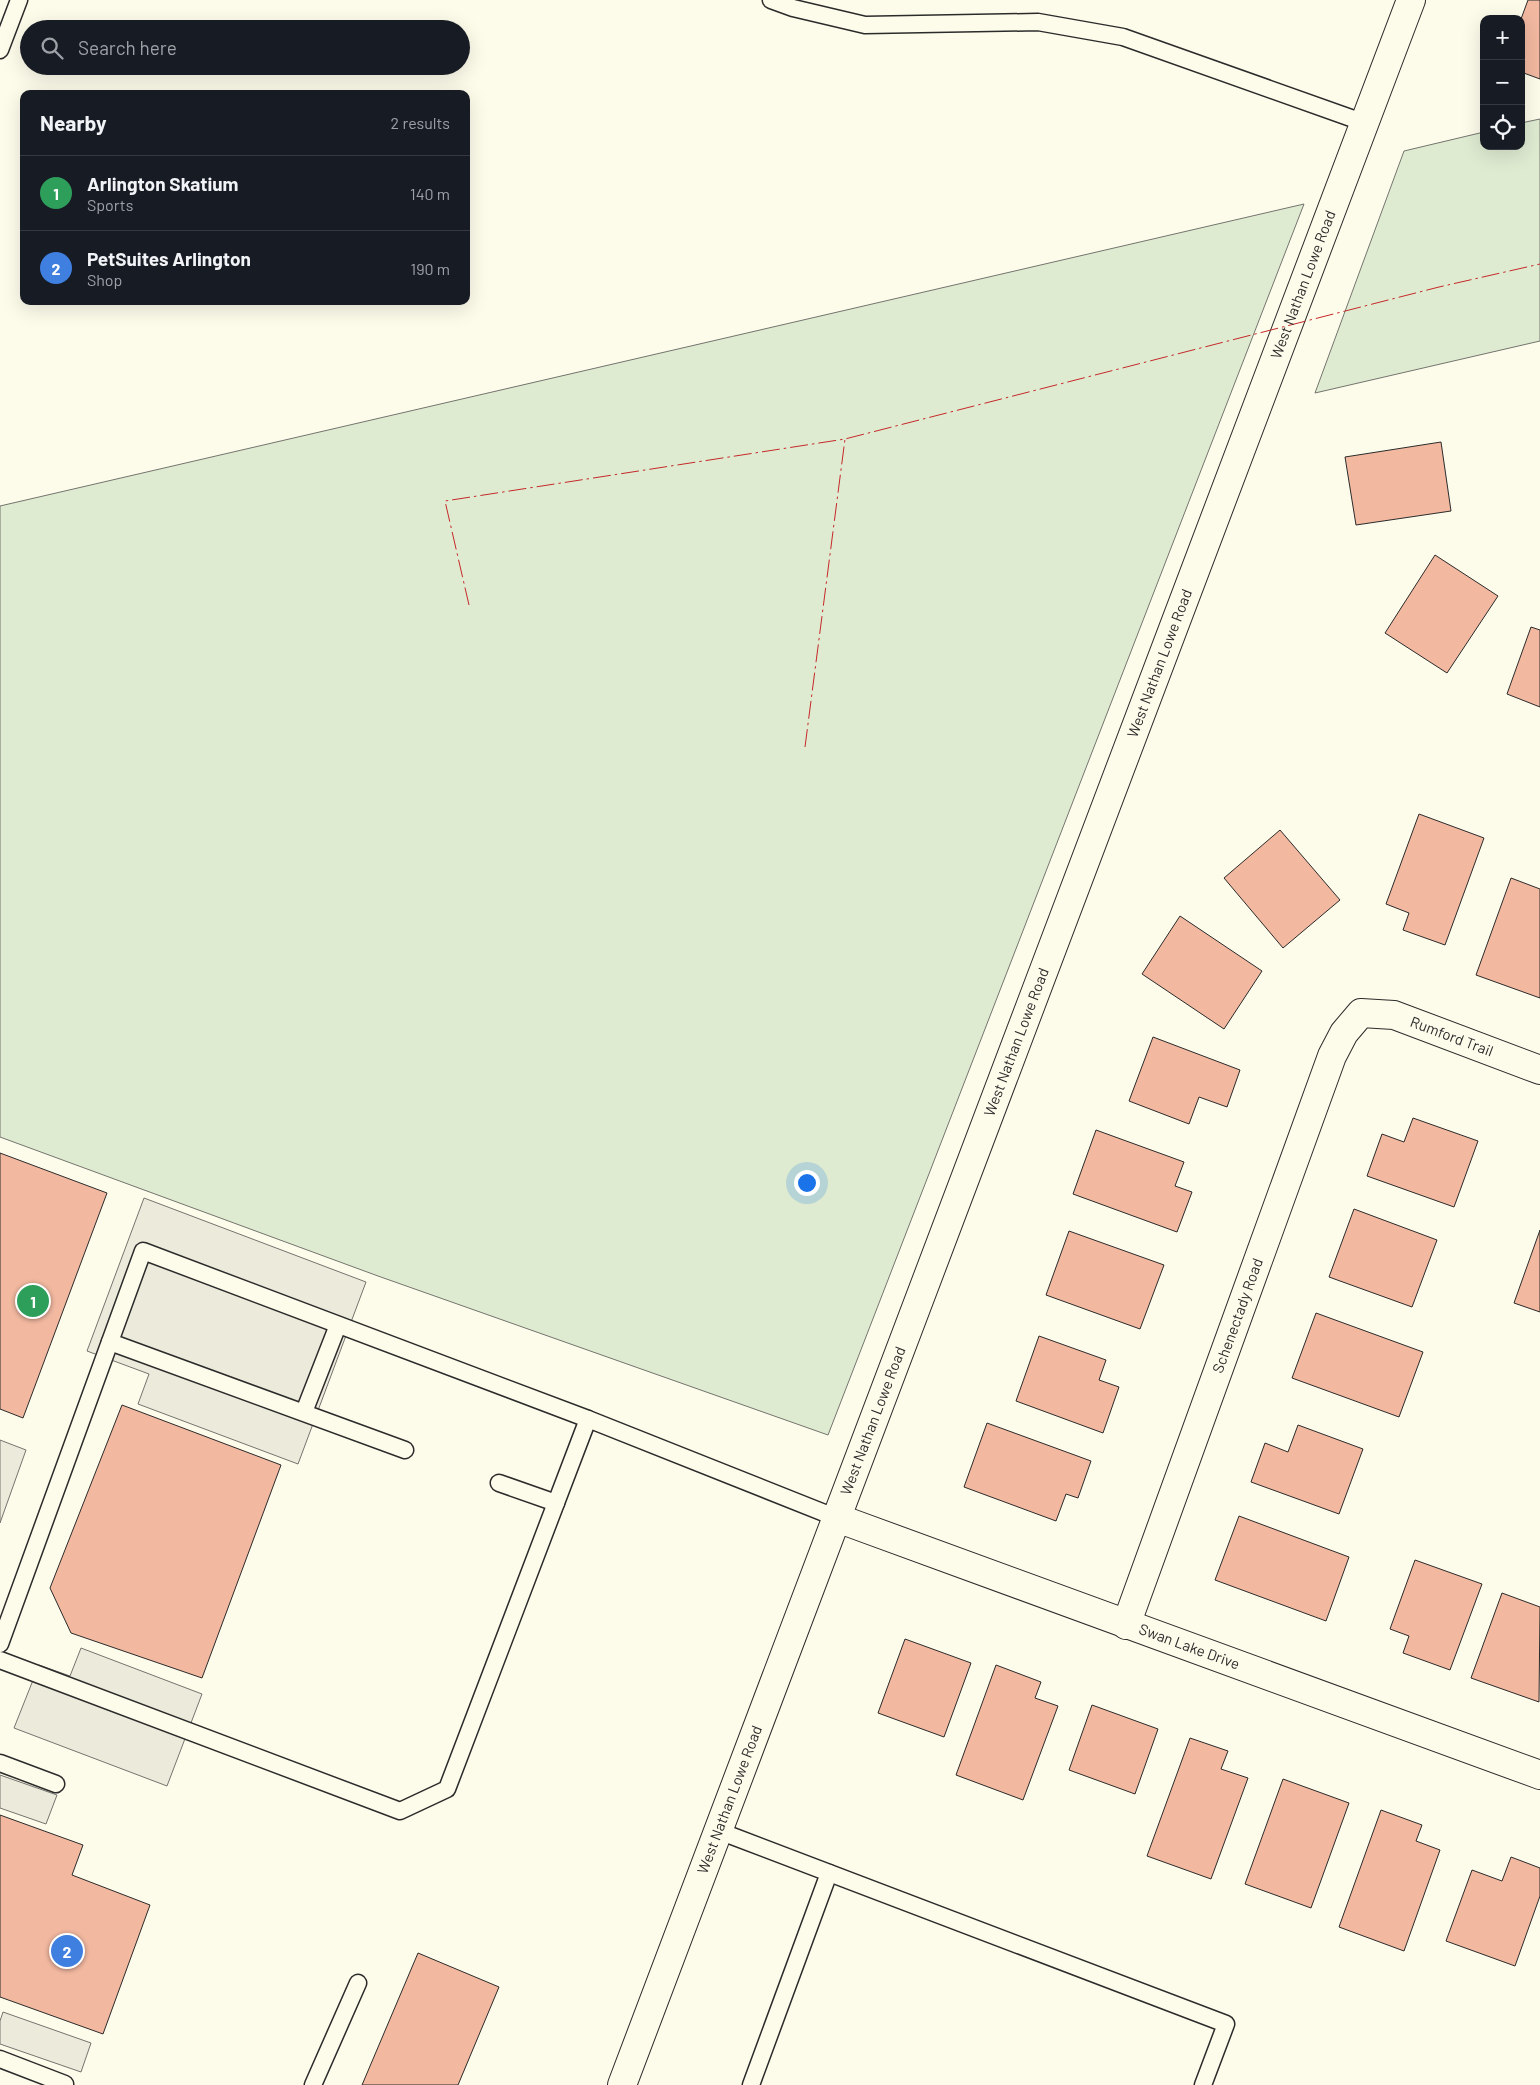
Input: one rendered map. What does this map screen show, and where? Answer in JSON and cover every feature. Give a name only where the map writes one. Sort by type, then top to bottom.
[{"type":"street","name":"West Nathan Lowe Road","points":[[622,2085],[1411,0]]},
{"type":"street","name":"Rumford Trail","points":[[1361,1014],[1394,1015],[1540,1070]]},
{"type":"street","name":"Schenectady Road","points":[[1126,1625],[1332,1056],[1344,1034],[1361,1014]]},
{"type":"street","name":"Swan Lake Drive","points":[[837,1518],[1540,1775]]},
{"type":"lane","points":[[0,50],[19,0]]},
{"type":"lane","points":[[771,0],[793,8],[865,25],[1038,22],[1124,37],[1365,123]]},
{"type":"lane","points":[[0,1644],[143,1251],[588,1419],[837,1518]]},
{"type":"lane","points":[[304,1412],[338,1326]]},
{"type":"lane","points":[[110,1342],[405,1450]]},
{"type":"lane","points":[[0,1660],[400,1811],[447,1789],[588,1419]]},
{"type":"lane","points":[[499,1483],[556,1504]]},
{"type":"lane","points":[[0,1763],[56,1784]]},
{"type":"lane","points":[[719,1831],[1226,2024],[1203,2085]]},
{"type":"lane","points":[[751,2085],[829,1873]]},
{"type":"lane","points":[[312,2085],[358,1982]]},
{"type":"lane","points":[[0,2059],[64,2084]]},
{"type":"green space","points":[[1540,119],[1540,341],[1315,393],[1404,151],[1480,133],[1480,150],[1525,150],[1525,122]]},
{"type":"green space","points":[[1304,204],[828,1435],[378,1276],[0,1137],[0,506]]},
{"type":"shaded area","points":[[144,1198],[366,1282],[298,1464],[138,1404],[149,1374],[87,1351]]},
{"type":"shaded area","points":[[0,1440],[26,1450],[0,1523]]},
{"type":"shaded area","points":[[81,1648],[202,1694],[167,1786],[14,1728],[39,1665],[70,1676]]},
{"type":"shaded area","points":[[0,1775],[57,1795],[46,1824],[0,1808]]},
{"type":"shaded area","points":[[3,2012],[91,2043],[81,2072],[0,2044],[0,2021]]},
{"type":"building","points":[[1528,0],[1540,0],[1540,79],[1525,73],[1525,15],[1522,15]]},
{"type":"building","points":[[1441,442],[1451,511],[1356,525],[1345,457]]},
{"type":"building","points":[[1435,555],[1498,596],[1447,673],[1385,633]]},
{"type":"building","points":[[1531,627],[1540,630],[1540,707],[1507,694]]},
{"type":"building","points":[[1419,814],[1484,838],[1445,945],[1403,930],[1409,913],[1386,904]]},
{"type":"building","points":[[1280,830],[1340,900],[1283,948],[1224,878]]},
{"type":"building","points":[[1511,878],[1540,889],[1540,998],[1476,975]]},
{"type":"building","points":[[1180,916],[1262,971],[1224,1029],[1142,974]]},
{"type":"building","points":[[1153,1037],[1240,1070],[1227,1107],[1199,1097],[1189,1124],[1129,1101]]},
{"type":"building","points":[[1413,1118],[1478,1141],[1454,1207],[1367,1176],[1382,1134],[1404,1142]]},
{"type":"building","points":[[1096,1130],[1184,1162],[1175,1186],[1192,1192],[1177,1232],[1073,1194]]},
{"type":"building","points":[[0,1153],[107,1193],[23,1418],[0,1409]]},
{"type":"building","points":[[1354,1209],[1437,1240],[1412,1307],[1329,1277]]},
{"type":"building","points":[[1540,1230],[1540,1312],[1514,1303]]},
{"type":"building","points":[[1069,1231],[1164,1265],[1140,1329],[1046,1295]]},
{"type":"building","points":[[1316,1313],[1423,1352],[1399,1417],[1292,1378]]},
{"type":"building","points":[[1039,1336],[1106,1360],[1099,1380],[1119,1387],[1103,1433],[1016,1401]]},
{"type":"building","points":[[122,1405],[281,1465],[202,1678],[71,1633],[50,1588]]},
{"type":"building","points":[[987,1423],[1091,1461],[1078,1498],[1066,1494],[1056,1521],[964,1487]]},
{"type":"building","points":[[1298,1425],[1363,1449],[1339,1514],[1251,1482],[1265,1443],[1288,1452]]},
{"type":"building","points":[[1239,1516],[1349,1557],[1326,1621],[1215,1580]]},
{"type":"building","points":[[1415,1560],[1482,1584],[1450,1670],[1403,1653],[1409,1636],[1390,1629]]},
{"type":"building","points":[[1502,1593],[1540,1607],[1539,1702],[1471,1678]]},
{"type":"building","points":[[905,1639],[971,1663],[944,1737],[878,1713]]},
{"type":"building","points":[[996,1665],[1041,1682],[1035,1698],[1058,1706],[1023,1800],[956,1775]]},
{"type":"building","points":[[1092,1705],[1158,1729],[1135,1794],[1069,1770]]},
{"type":"building","points":[[1190,1738],[1228,1751],[1221,1769],[1248,1778],[1211,1879],[1147,1856]]},
{"type":"building","points":[[1283,1779],[1349,1803],[1311,1908],[1245,1884]]},
{"type":"building","points":[[1381,1810],[1422,1825],[1416,1841],[1440,1850],[1404,1951],[1339,1927]]},
{"type":"building","points":[[0,1815],[83,1845],[72,1875],[150,1905],[103,2034],[0,1997]]},
{"type":"building","points":[[1511,1857],[1540,1868],[1540,1896],[1515,1966],[1446,1941],[1472,1870],[1502,1881]]},
{"type":"building","points":[[418,1953],[499,1987],[458,2085],[362,2085]]},
{"type":"power","points":[[469,605],[445,501],[845,439],[1439,287],[1540,264]]},
{"type":"power","points":[[805,747],[845,439]]},
{"type":"place","name":"Arlington Skatium","points":[[33,1301]]},
{"type":"place","name":"PetSuites Arlington","points":[[67,1951]]}]
